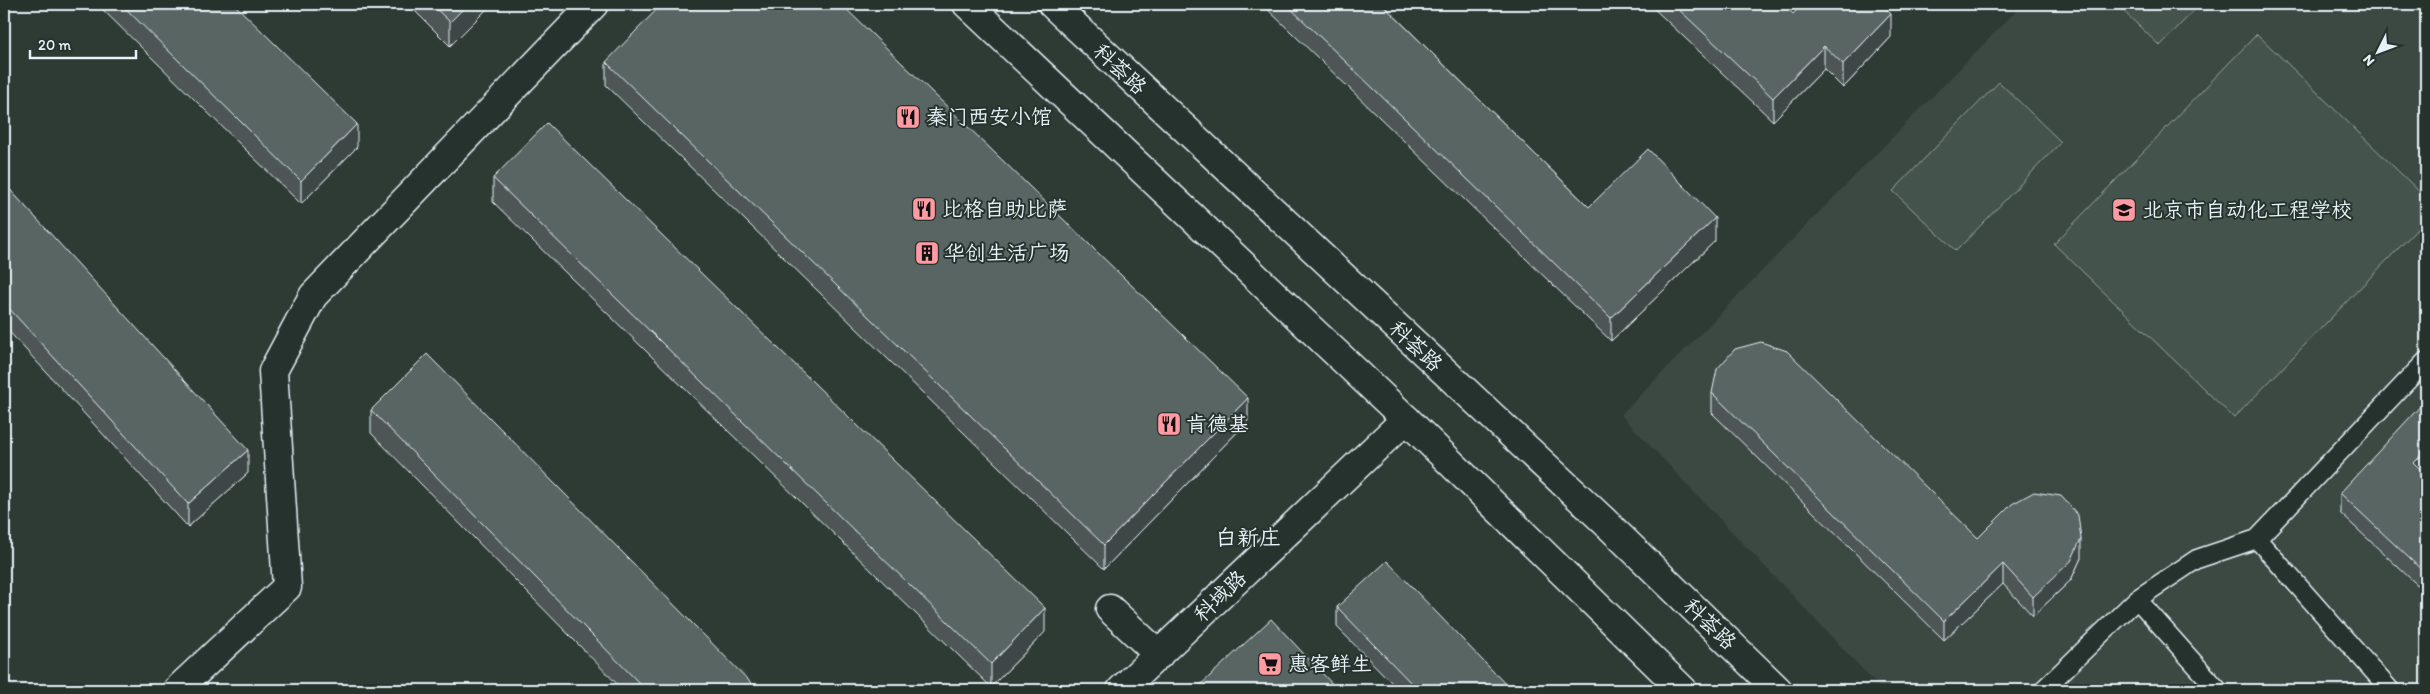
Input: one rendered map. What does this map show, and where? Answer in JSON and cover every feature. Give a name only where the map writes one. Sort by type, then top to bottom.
[{"type":"main road","points":[[177,690],[287,587],[273,371],[313,296],[594,4]]},
{"type":"main road","points":[[967,4],[1406,419],[1683,690]]},
{"type":"main road","name":"科荟路","points":[[1052,4],[1596,514],[1778,690]]},
{"type":"main road","name":"科域路","points":[[1122,690],[1406,419]]},
{"type":"main road","points":[[1110,609],[1159,655]]},
{"type":"lane","points":[[2043,690],[2137,599],[2196,559],[2257,539],[2426,361]]},
{"type":"lane","points":[[2257,539],[2390,690]]},
{"type":"lane","points":[[2137,599],[2218,690]]},
{"type":"shaded area","name":"北京市自动化工程学校","points":[[2023,4],[2426,4],[2426,690],[1882,690],[1621,415]]},
{"type":"shaded area","points":[[2116,4],[2200,4],[2160,46]]},
{"type":"shaded area","points":[[2257,34],[2426,198],[2426,220],[2234,418],[2054,244]]},
{"type":"shaded area","points":[[1999,82],[2061,142],[1956,251],[1893,191]]},
{"type":"building","points":[[121,4],[234,4],[357,124],[301,181]]},
{"type":"building","points":[[431,4],[468,4],[450,22]]},
{"type":"building","name":"华创生活广场","points":[[662,4],[841,4],[1248,398],[1104,545],[606,62]]},
{"type":"building","points":[[1286,4],[1382,4],[1589,207],[1648,149],[1715,218],[1611,318]]},
{"type":"building","points":[[1673,4],[1783,4],[1793,14],[1803,4],[1881,4],[1891,14],[1843,64],[1824,46],[1773,98]]},
{"type":"building","points":[[547,123],[1045,608],[991,664],[493,178]]},
{"type":"building","points":[[4,183],[248,450],[188,504],[4,303]]},
{"type":"building","points":[[1761,342],[1787,351],[1978,538],[2012,504],[2034,492],[2061,496],[2078,515],[2081,539],[2071,561],[2033,597],[2003,564],[1944,621],[1712,393],[1717,369],[1735,349]]},
{"type":"building","points":[[427,354],[758,690],[646,690],[371,410]]},
{"type":"building","points":[[2426,400],[2426,450],[2414,463],[2426,475],[2426,574],[2340,493]]},
{"type":"building","points":[[1387,561],[1511,690],[1418,690],[1337,607]]},
{"type":"building","points":[[1271,619],[1338,690],[1195,690]]},
{"type":"building","points":[[2136,684],[2141,690],[2129,690]]},
{"type":"place","name":"秦门西安小馆","points":[[908,117]]},
{"type":"place","name":"比格自助比萨","points":[[924,209]]},
{"type":"place","name":"北京市自动化工程学校","points":[[2124,210]]},
{"type":"place","name":"华创生活广场","points":[[927,253]]},
{"type":"place","name":"肯德基","points":[[1169,424]]},
{"type":"place","name":"惠客鲜生","points":[[1270,664]]},
{"type":"district","name":"白新庄","points":[[1248,537]]}]
